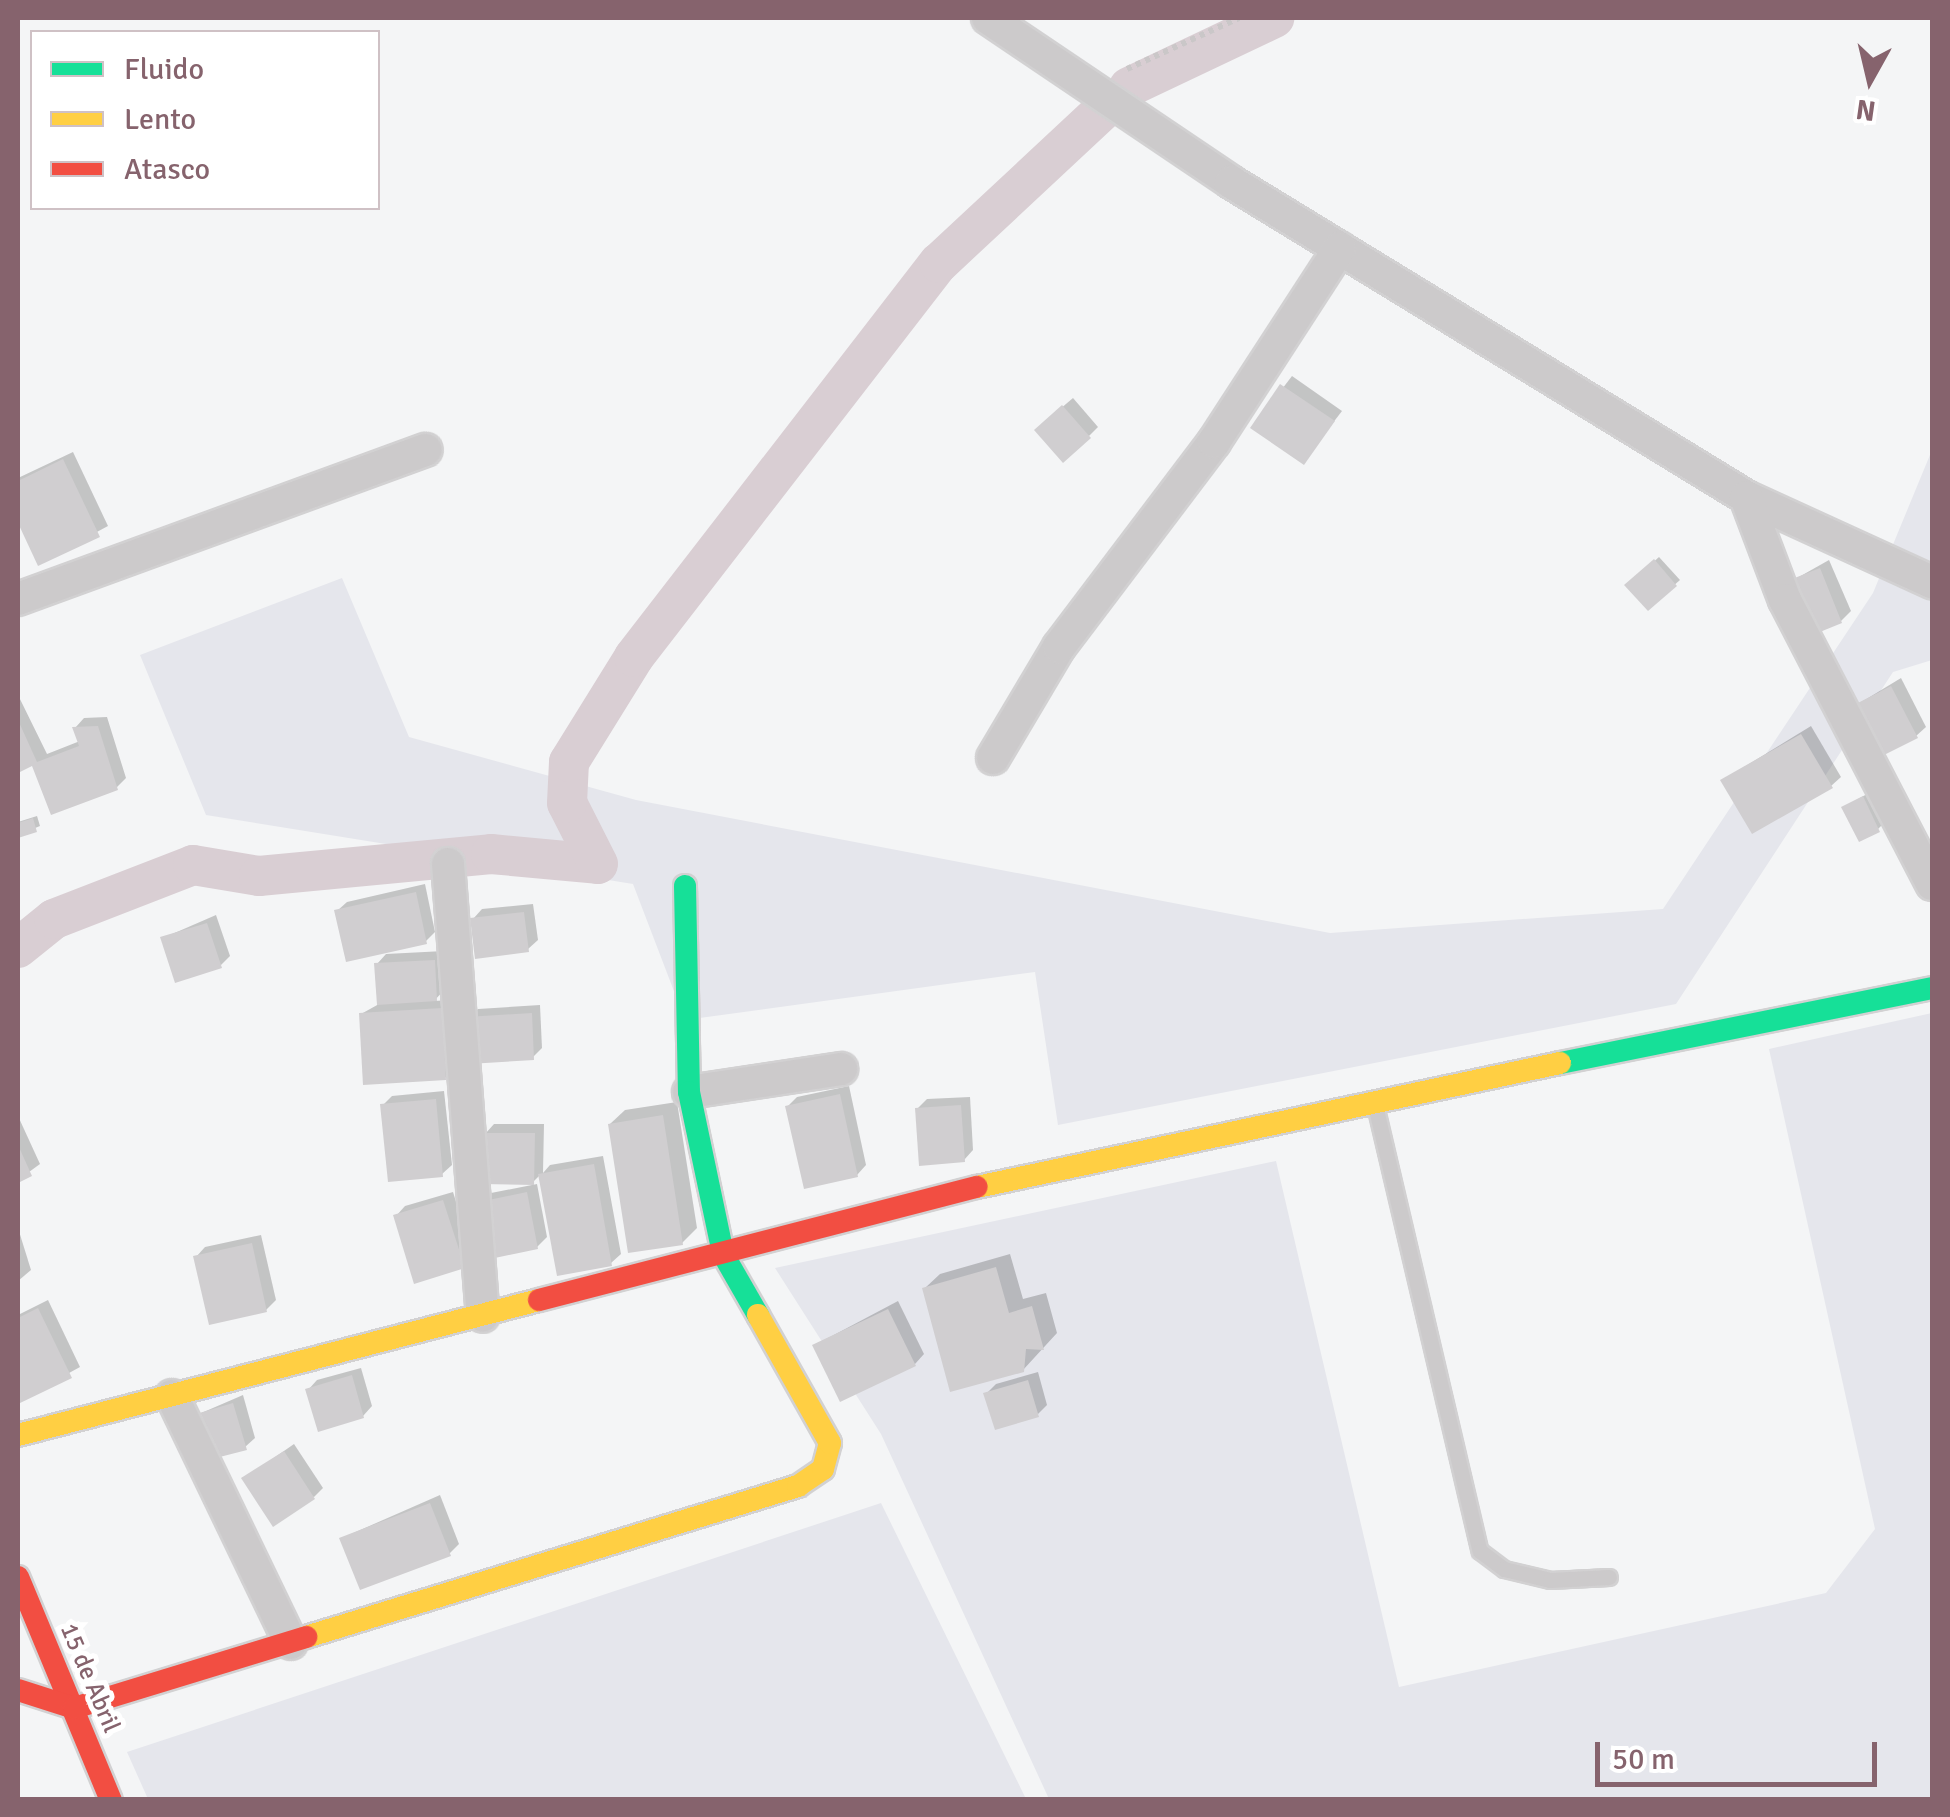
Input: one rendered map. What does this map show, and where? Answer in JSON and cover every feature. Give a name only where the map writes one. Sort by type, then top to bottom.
[{"type":"street","points":[[988,18],[1340,248],[1746,497],[1932,582]]},
{"type":"street","points":[[992,758],[1059,647],[1214,442],[1340,248]]},
{"type":"street","points":[[18,598],[426,450]]},
{"type":"street","points":[[1746,497],[1785,600],[1932,884]]},
{"type":"street","points":[[448,864],[483,1316]]},
{"type":"street","points":[[18,1690],[74,1708],[798,1486],[823,1469],[830,1443],[723,1254],[689,1092],[685,886]]},
{"type":"street","points":[[18,1436],[1081,1160],[1932,988]]},
{"type":"street","points":[[689,1092],[841,1069]]},
{"type":"street","points":[[172,1396],[291,1643]]},
{"type":"street","name":"15 de Abril","points":[[18,1577],[112,1800]]},
{"type":"lane","points":[[1374,1101],[1480,1550],[1504,1569],[1550,1580],[1609,1577]]},
{"type":"path","points":[[1090,87],[1238,18]]},
{"type":"shaded area","points":[[1932,450],[1932,660],[1893,672],[1676,1004],[1058,1125],[1035,972],[685,1020],[633,884],[206,815],[140,655],[342,578],[409,737],[636,800],[1330,933],[1663,909],[1873,593]]},
{"type":"shaded area","points":[[1932,1013],[1932,1799],[1049,1799],[881,1434],[775,1268],[1276,1161],[1399,1687],[1826,1593],[1875,1529],[1769,1049]]},
{"type":"shaded area","points":[[881,1503],[1026,1799],[148,1799],[127,1752]]},
{"type":"building","points":[[1280,384],[1335,421],[1304,465],[1250,428]]},
{"type":"building","points":[[1062,405],[1091,438],[1063,463],[1034,430]]},
{"type":"building","points":[[63,459],[100,537],[38,566],[18,523],[18,481]]},
{"type":"building","points":[[1654,559],[1677,586],[1648,611],[1624,585]]},
{"type":"building","points":[[1820,568],[1842,623],[1810,636],[1787,581]]},
{"type":"building","points":[[1891,686],[1918,738],[1878,758],[1852,706]]},
{"type":"building","points":[[18,720],[37,762],[79,746],[72,727],[98,726],[118,790],[51,815],[32,766],[18,773]]},
{"type":"building","points":[[1801,734],[1833,788],[1752,834],[1720,780]]},
{"type":"building","points":[[1863,796],[1880,832],[1859,842],[1841,807]]},
{"type":"building","points":[[33,818],[37,832],[18,838],[18,823]]},
{"type":"building","points":[[416,892],[427,944],[346,962],[334,910]]},
{"type":"building","points":[[524,912],[529,952],[475,959],[470,918]]},
{"type":"building","points":[[207,923],[222,968],[175,983],[160,937]]},
{"type":"building","points":[[435,960],[437,1001],[377,1005],[374,963]]},
{"type":"building","points":[[442,1008],[446,1080],[363,1085],[359,1013]]},
{"type":"building","points":[[532,1013],[534,1060],[469,1064],[466,1017]]},
{"type":"building","points":[[840,1094],[858,1177],[804,1189],[785,1106]]},
{"type":"building","points":[[436,1099],[443,1177],[388,1182],[380,1104]]},
{"type":"building","points":[[961,1105],[965,1162],[919,1166],[915,1108]]},
{"type":"building","points":[[663,1115],[683,1245],[628,1253],[608,1124]]},
{"type":"building","points":[[482,1133],[535,1133],[534,1185],[482,1184]]},
{"type":"building","points":[[18,1145],[32,1176],[18,1183]]},
{"type":"building","points":[[594,1164],[612,1266],[557,1276],[538,1174]]},
{"type":"building","points":[[527,1192],[538,1249],[490,1259],[479,1202]]},
{"type":"building","points":[[443,1200],[465,1268],[414,1284],[393,1215]]},
{"type":"building","points":[[252,1243],[267,1312],[209,1325],[193,1256]]},
{"type":"building","points":[[996,1267],[1009,1313],[1032,1306],[1044,1350],[1026,1349],[1024,1372],[950,1392],[922,1288]]},
{"type":"building","points":[[38,1308],[72,1378],[18,1404],[18,1318]]},
{"type":"building","points":[[888,1309],[916,1366],[840,1402],[812,1345]]},
{"type":"building","points":[[352,1375],[364,1418],[318,1432],[305,1389]]},
{"type":"building","points":[[1028,1380],[1039,1417],[995,1430],[983,1393]]},
{"type":"building","points":[[233,1403],[247,1450],[208,1460],[196,1414]]},
{"type":"building","points":[[284,1451],[315,1499],[273,1527],[241,1478]]},
{"type":"building","points":[[430,1503],[451,1556],[360,1590],[339,1538]]},
{"type":"waterway","points":[[1129,87],[1274,18]]},
{"type":"waterway","points":[[18,948],[54,919],[193,865],[259,876],[491,854],[598,864],[567,803],[569,762],[634,657],[939,263],[1103,110]]},
{"type":"traffic: fast","points":[[685,886],[689,1092],[723,1254],[758,1315]]},
{"type":"traffic: fast","points":[[1560,1063],[1932,988]]},
{"type":"traffic: slow","points":[[977,1187],[1560,1063]]},
{"type":"traffic: slow","points":[[18,1435],[539,1300]]},
{"type":"traffic: slow","points":[[306,1637],[798,1486],[823,1469],[830,1443],[758,1315]]},
{"type":"traffic: jam","points":[[539,1300],[977,1187]]},
{"type":"traffic: jam","points":[[18,1577],[111,1800]]},
{"type":"traffic: jam","points":[[18,1690],[74,1708],[306,1637]]}]
